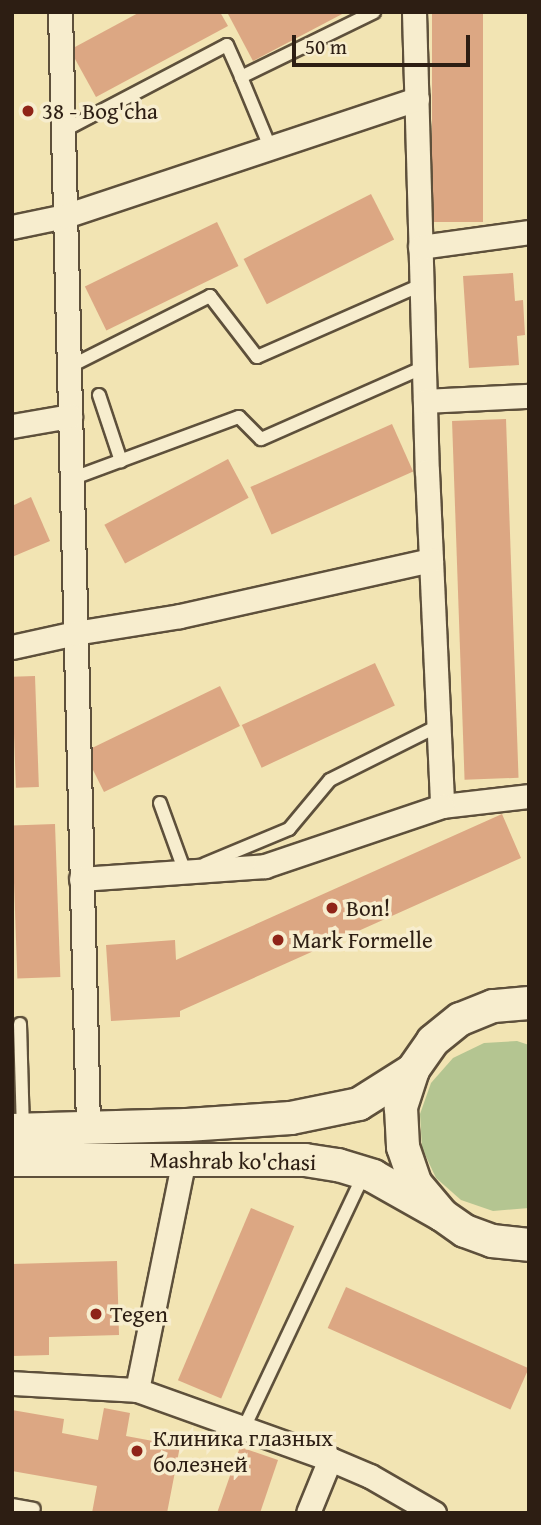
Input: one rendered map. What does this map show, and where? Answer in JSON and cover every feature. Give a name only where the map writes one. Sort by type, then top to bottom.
[{"type":"main road","name":"Mashrab ko'chasi","points":[[442,1215],[416,1184],[402,1147],[401,1108],[413,1070],[433,1041],[460,1019],[493,1006],[528,1003]]},
{"type":"main road","name":"Mashrab ko'chasi","points":[[17,1130],[291,1118],[359,1104],[413,1070]]},
{"type":"main road","name":"Mashrab ko'chasi","points":[[12,1160],[184,1158],[305,1160],[338,1165],[364,1173],[442,1215],[465,1231],[529,1256]]},
{"type":"main road","name":"Mashrab ko'chasi","points":[[492,1241],[529,1245]]},
{"type":"street","points":[[60,12],[88,1127]]},
{"type":"street","points":[[414,12],[425,401],[442,806]]},
{"type":"street","points":[[12,226],[65,216],[417,99]]},
{"type":"street","points":[[421,247],[529,232]]},
{"type":"street","points":[[425,401],[529,396]]},
{"type":"street","points":[[12,426],[70,416]]},
{"type":"street","points":[[12,647],[75,633],[180,616],[431,560]]},
{"type":"street","points":[[81,879],[265,866],[442,806],[529,796]]},
{"type":"street","points":[[137,1390],[184,1158]]},
{"type":"street","points":[[12,1384],[137,1390],[330,1459],[370,1476],[434,1513]]},
{"type":"street","points":[[308,1513],[330,1459]]},
{"type":"lane","points":[[241,77],[374,12]]},
{"type":"lane","points":[[63,131],[226,45],[270,147]]},
{"type":"lane","points":[[69,367],[209,296],[257,357],[421,285]]},
{"type":"lane","points":[[71,479],[239,417],[261,439],[424,367]]},
{"type":"lane","points":[[99,395],[121,461]]},
{"type":"lane","points":[[160,803],[185,872],[289,830],[330,780],[438,726]]},
{"type":"lane","points":[[17,1130],[20,1024]]},
{"type":"lane","points":[[243,1430],[364,1173]]},
{"type":"lane","points":[[12,1505],[34,1509]]},
{"type":"green space","points":[[517,1041],[529,1045],[529,1208],[493,1211],[461,1200],[436,1178],[422,1148],[420,1114],[431,1083],[453,1058],[484,1043]]},
{"type":"building","points":[[140,12],[220,12],[228,26],[96,97],[75,59],[75,47]]},
{"type":"building","points":[[227,12],[346,12],[253,61]]},
{"type":"building","points":[[432,12],[483,12],[483,222],[432,222]]},
{"type":"building","points":[[371,194],[394,239],[267,304],[244,259]]},
{"type":"building","points":[[217,222],[238,266],[106,330],[85,286]]},
{"type":"building","points":[[513,273],[515,301],[523,300],[525,335],[517,336],[519,365],[469,368],[463,276]]},
{"type":"building","points":[[506,419],[519,778],[465,780],[452,421]]},
{"type":"building","points":[[392,424],[413,472],[272,535],[250,487]]},
{"type":"building","points":[[228,459],[249,498],[125,564],[104,525]]},
{"type":"building","points":[[31,497],[50,541],[12,557],[12,506]]},
{"type":"building","points":[[375,663],[395,706],[262,768],[242,725]]},
{"type":"building","points":[[35,676],[39,787],[16,788],[12,677]]},
{"type":"building","points":[[220,686],[240,726],[104,792],[93,770],[92,748]]},
{"type":"building","points":[[502,814],[521,858],[180,1011],[180,1017],[111,1021],[106,945],[175,940],[176,960]]},
{"type":"building","points":[[55,824],[60,977],[17,978],[12,826]]},
{"type":"building","points":[[251,1208],[294,1226],[221,1398],[178,1380]]},
{"type":"building","points":[[117,1261],[119,1335],[49,1337],[49,1355],[12,1356],[12,1264]]},
{"type":"building","points":[[346,1287],[529,1368],[510,1409],[328,1328]]},
{"type":"building","points":[[104,1408],[130,1413],[126,1436],[180,1446],[167,1513],[92,1513],[97,1486],[12,1471],[12,1410],[64,1419],[62,1433],[98,1440]]},
{"type":"building","points":[[240,1447],[278,1460],[260,1513],[217,1513]]},
{"type":"place","name":"38 - Bog'cha","points":[[28,111]]},
{"type":"place","name":"Bon!","points":[[332,908]]},
{"type":"place","name":"Mark Formelle","points":[[278,940]]},
{"type":"place","name":"Tegen","points":[[96,1314]]},
{"type":"place","name":"Клиника глазных болезней","points":[[137,1451]]}]
